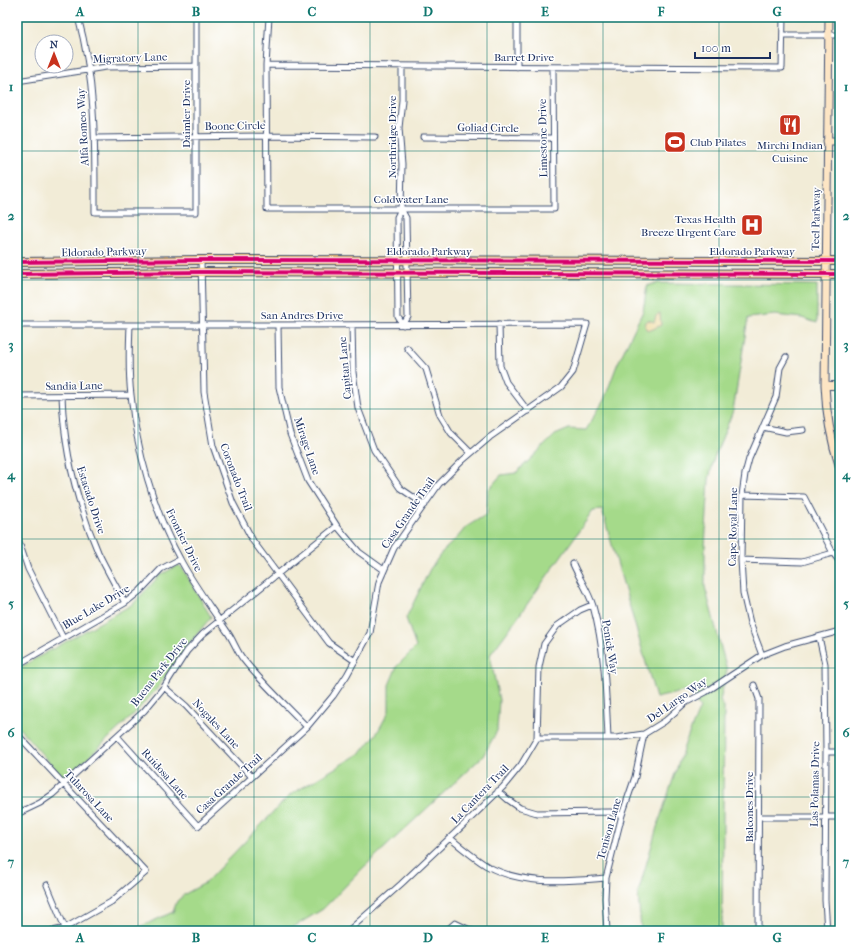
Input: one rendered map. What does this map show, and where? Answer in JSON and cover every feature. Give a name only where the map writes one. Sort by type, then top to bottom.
[{"type":"main road","name":"Teel Parkway","points":[[829,17],[825,386],[827,419],[835,455],[840,468]]},
{"type":"main road","points":[[17,131],[17,176]]},
{"type":"main road","points":[[827,140],[840,141]]},
{"type":"main road","name":"Eldorado Parkway","points":[[17,262],[200,260],[840,261]]},
{"type":"main road","points":[[691,261],[691,274]]},
{"type":"main road","name":"Eldorado Parkway","points":[[17,274],[200,272],[840,274]]},
{"type":"main road","points":[[825,386],[840,386]]},
{"type":"street","name":"Alfa Romeo Way","points":[[78,17],[90,69],[96,138],[96,212]]},
{"type":"street","name":"Daimler Drive","points":[[96,212],[196,212],[196,17]]},
{"type":"street","points":[[266,136],[266,65],[269,17]]},
{"type":"street","points":[[517,66],[518,17]]},
{"type":"street","points":[[783,17],[783,35],[840,35]]},
{"type":"street","name":"Barret Drive","points":[[266,65],[782,68],[783,35]]},
{"type":"street","name":"Migratory Lane","points":[[17,81],[106,67],[196,66]]},
{"type":"street","name":"Northridge Drive","points":[[401,209],[396,217],[398,317],[404,325],[408,317],[406,218],[401,209],[402,164],[399,128],[402,100],[402,66]]},
{"type":"street","name":"Limestone Drive","points":[[553,67],[554,209]]},
{"type":"street","name":"Boone Circle","points":[[96,138],[195,136],[375,137]]},
{"type":"street","name":"Coldwater Lane","points":[[266,136],[267,209],[554,209]]},
{"type":"street","name":"Goliad Circle","points":[[423,137],[553,138]]},
{"type":"street","name":"Coronado Trail","points":[[200,260],[204,392],[212,446],[233,502],[253,541],[329,643],[355,661]]},
{"type":"street","points":[[499,324],[500,366],[502,372],[506,382],[528,411]]},
{"type":"street","name":"San Andres Drive","points":[[17,325],[587,324]]},
{"type":"street","name":"Casa Grande Trail","points":[[198,826],[307,727],[333,696],[355,661],[370,633],[379,582],[394,548],[440,484],[471,453],[561,387],[573,372],[587,324]]},
{"type":"street","name":"Frontier Drive","points":[[130,325],[129,358],[131,395],[139,444],[150,488],[166,530],[180,559],[198,589],[227,631],[243,659],[307,727]]},
{"type":"street","name":"Mirage Lane","points":[[278,325],[279,387],[290,434],[308,481],[336,526],[359,552],[384,570]]},
{"type":"street","name":"Capitan Lane","points":[[352,325],[353,372],[358,408],[374,450],[400,488],[425,504]]},
{"type":"street","points":[[407,348],[426,370],[440,415],[451,433],[471,453]]},
{"type":"street","name":"Cape Royal Lane","points":[[762,655],[756,640],[743,593],[741,560],[742,495],[747,467],[776,397],[780,368],[786,357]]},
{"type":"street","name":"Sandia Lane","points":[[17,396],[131,395]]},
{"type":"street","name":"Estacado Drive","points":[[62,396],[63,425],[69,464],[80,506],[98,552],[125,603]]},
{"type":"street","points":[[763,426],[786,432],[803,430]]},
{"type":"street","points":[[742,495],[804,497],[833,553],[840,562]]},
{"type":"street","name":"Buena Park Drive","points":[[17,814],[40,803],[64,784],[144,711],[164,687],[187,650],[203,634],[336,526]]},
{"type":"street","points":[[17,536],[28,569],[63,638]]},
{"type":"street","points":[[741,560],[802,562],[833,553]]},
{"type":"street","name":"Blue Lake Drive","points":[[17,665],[125,603],[140,591],[161,569],[180,559]]},
{"type":"street","name":"Penick Way","points":[[573,564],[592,605],[604,665],[608,738]]},
{"type":"street","name":"La Cantera Trail","points":[[348,931],[450,838],[498,791],[521,765],[537,738],[539,667],[544,644],[557,626],[580,610],[592,605]]},
{"type":"street","name":"Del Largo Way","points":[[537,738],[608,738],[644,734],[660,724],[685,703],[706,692],[762,655],[785,646],[840,631]]},
{"type":"street","name":"Las Polamas Drive","points":[[819,637],[825,664],[825,900],[827,931]]},
{"type":"street","name":"Balcones Drive","points":[[754,685],[759,699],[758,931]]},
{"type":"street","name":"Nogales Lane","points":[[164,687],[186,706],[252,777]]},
{"type":"street","name":"Tularosa Lane","points":[[17,734],[146,872],[111,902],[66,928]]},
{"type":"street","name":"Tenison Lane","points":[[607,931],[605,898],[606,878],[622,815],[635,777],[644,734]]},
{"type":"street","name":"Ruidosa Lane","points":[[117,736],[198,826]]},
{"type":"street","points":[[826,752],[840,752]]},
{"type":"street","points":[[498,791],[507,800],[520,808],[537,813],[610,812],[622,815]]},
{"type":"street","points":[[759,817],[840,817]]},
{"type":"street","points":[[450,838],[476,859],[489,866],[525,879],[559,881],[606,878]]},
{"type":"street","points":[[47,885],[66,928],[53,931]]},
{"type":"street","points":[[446,931],[455,923],[472,931]]},
{"type":"green space","points":[[657,283],[817,285],[817,323],[802,318],[775,315],[748,318],[733,411],[714,458],[709,479],[705,548],[705,587],[727,670],[720,701],[724,707],[722,931],[641,931],[638,893],[657,827],[686,741],[700,708],[690,690],[656,698],[602,510],[593,511],[490,655],[499,700],[497,731],[483,756],[363,868],[323,909],[287,931],[131,931],[173,912],[177,901],[185,894],[205,883],[290,795],[362,752],[377,733],[389,711],[389,685],[397,666],[416,647],[406,618],[430,569],[443,551],[466,527],[487,514],[488,490],[501,475],[516,473],[555,435],[569,429],[586,430],[604,400],[617,365],[643,311],[647,286]]},
{"type":"green space","points":[[179,565],[183,569],[211,617],[185,649],[156,690],[133,715],[69,776],[64,778],[21,730],[17,728],[17,669],[133,604],[160,575]]},
{"type":"sand","points":[[660,313],[661,325],[651,330],[646,329],[646,322],[648,320],[654,322]]},
{"type":"cycle path","points":[[17,262],[201,260],[840,261]]},
{"type":"cycle path","points":[[17,274],[201,272],[840,274]]},
{"type":"place","name":"Mirchi Indian Cuisine","points":[[790,125]]},
{"type":"place","name":"Club Pilates","points":[[675,142]]},
{"type":"place","name":"Texas Health Breeze Urgent Care","points":[[752,225]]}]
